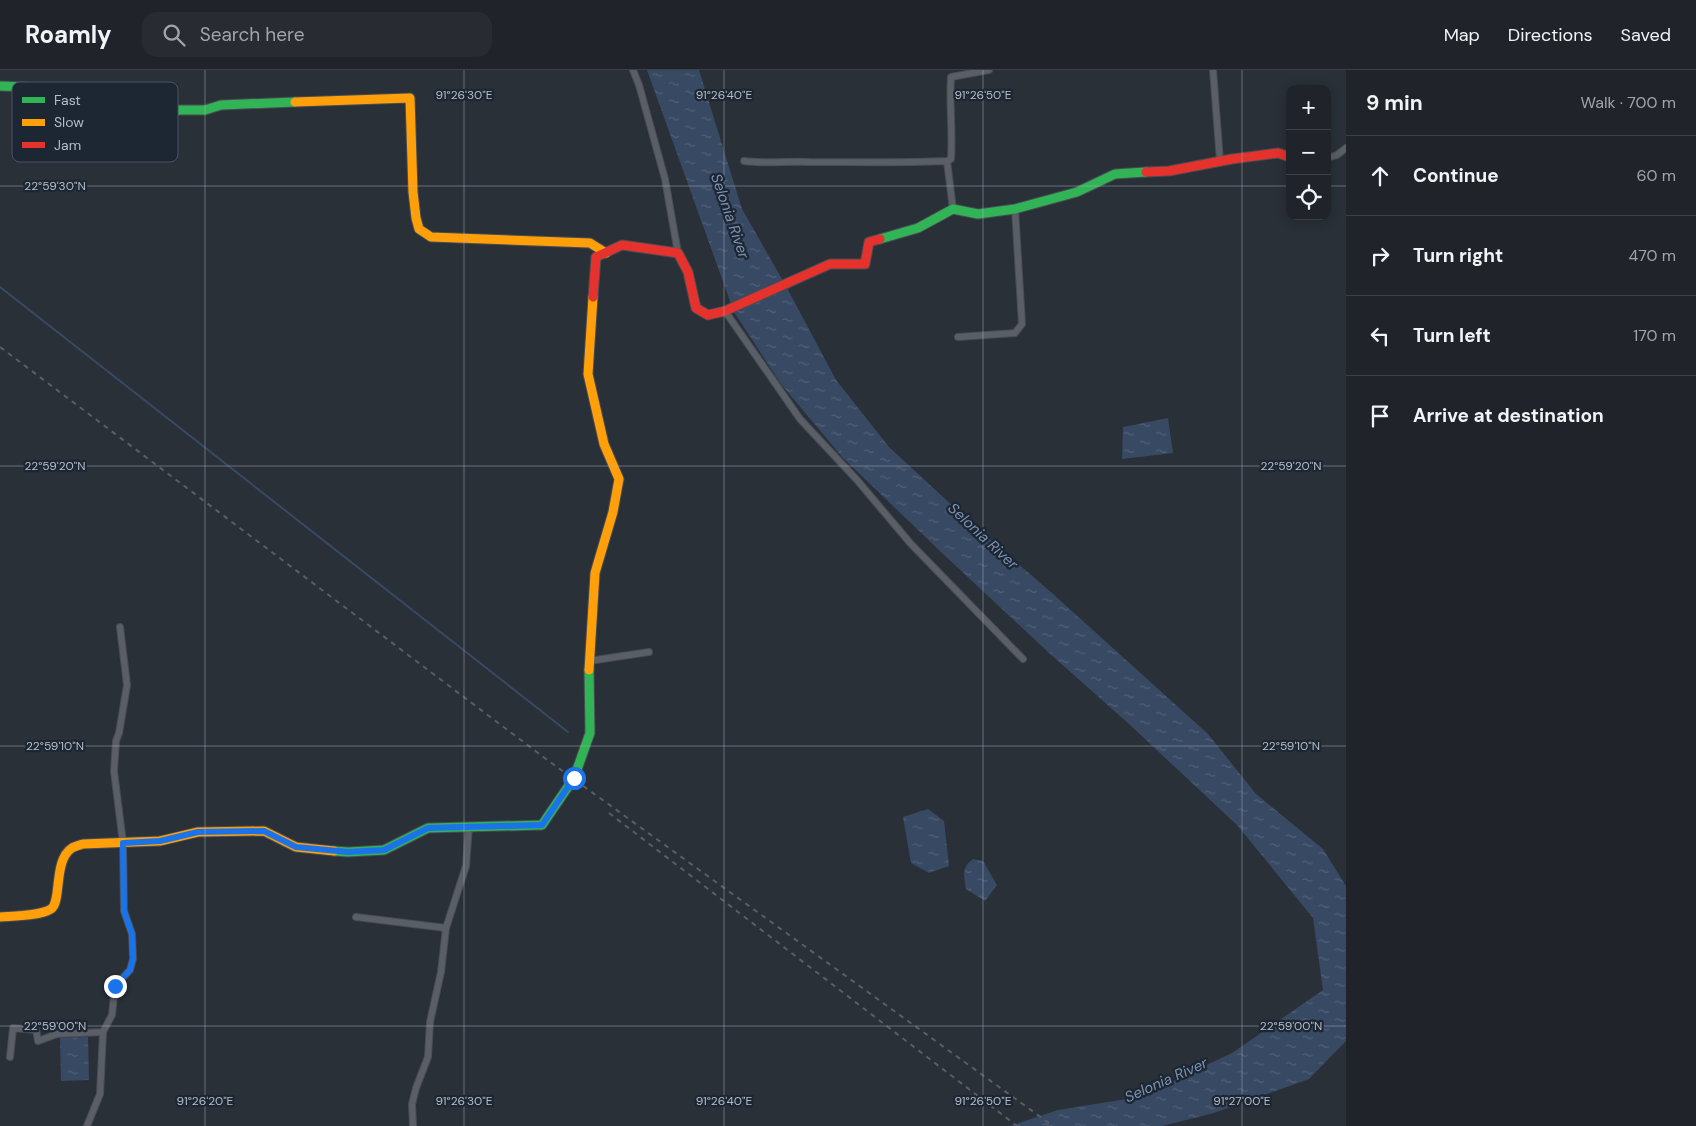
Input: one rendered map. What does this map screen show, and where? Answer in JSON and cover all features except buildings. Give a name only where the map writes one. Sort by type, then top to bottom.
[{"type":"street","points":[[634,70],[665,179],[678,253],[688,272],[696,308],[708,315],[725,312],[830,264],[865,264],[869,242],[918,228],[953,208],[978,214],[1015,208],[1077,192],[1115,174],[1169,171],[1220,161],[1278,153],[1286,156]]},
{"type":"street","points":[[744,161],[759,163],[791,161],[910,163],[947,161],[951,159],[951,77],[989,70]]},
{"type":"street","points":[[1213,70],[1220,161]]},
{"type":"street","points":[[178,111],[205,110],[221,105],[410,98],[415,215],[422,234],[431,237],[590,243],[606,253]]},
{"type":"street","points":[[1331,157],[1346,148]]},
{"type":"street","points":[[947,161],[953,208]]},
{"type":"street","points":[[958,337],[1015,333],[1022,324],[1015,208]]},
{"type":"street","points":[[0,917],[25,916],[50,910],[57,898],[57,880],[64,857],[71,848],[83,844],[160,841],[198,832],[264,831],[296,847],[348,852],[384,850],[428,828],[542,825],[574,778],[590,733],[589,661],[595,573],[613,512],[619,479],[604,444],[588,374],[596,257],[622,245],[678,253]]},
{"type":"street","points":[[725,312],[800,418],[857,480],[911,544],[1023,659]]},
{"type":"street","points":[[87,1126],[100,1094],[103,1032],[112,1015],[115,986],[130,970],[133,959],[132,934],[124,911],[123,843],[114,771],[116,741],[127,685],[120,626]]},
{"type":"street","points":[[589,661],[649,652]]},
{"type":"street","points":[[413,1126],[412,1104],[428,1057],[430,1022],[441,972],[446,928],[466,866],[469,826]]},
{"type":"street","points":[[356,917],[446,928]]},
{"type":"street","points":[[10,1057],[13,1028],[36,1030],[38,1041],[57,1034],[103,1032]]},
{"type":"water","name":"Selonia River","points":[[647,70],[699,70],[742,209],[836,380],[889,447],[970,522],[1208,734],[1256,794],[1323,849],[1346,886],[1346,1041],[1309,1079],[1214,1113],[1162,1126],[1010,1126],[1058,1110],[1139,1097],[1232,1053],[1323,990],[1313,918],[1237,825],[1129,724],[1048,652],[843,458],[781,384],[734,312]]},
{"type":"water","points":[[1168,418],[1173,453],[1122,459],[1123,427]]},
{"type":"water","points":[[928,809],[944,821],[949,866],[929,873],[911,863],[903,817]]},
{"type":"water","points":[[973,859],[983,861],[997,885],[985,901],[966,889],[965,869]]},
{"type":"water","points":[[88,1037],[89,1080],[61,1081],[60,1038]]},
{"type":"waterway","points":[[0,287],[568,732]]},
{"type":"railway","points":[[0,347],[546,759],[1053,1126]]},
{"type":"railway","points":[[609,813],[1017,1126]]},
{"type":"traffic: fast","points":[[0,86],[12,86]]},
{"type":"traffic: fast","points":[[178,110],[205,110],[221,105],[295,102]]},
{"type":"traffic: fast","points":[[880,239],[918,228],[953,209],[978,214],[1015,209],[1077,192],[1115,174],[1146,172]]},
{"type":"traffic: fast","points":[[334,851],[384,850],[428,828],[542,825],[574,778],[590,733],[589,670]]},
{"type":"traffic: slow","points":[[295,102],[410,98],[413,192],[416,218],[419,229],[431,237],[590,243],[606,253]]},
{"type":"traffic: slow","points":[[589,670],[595,573],[613,512],[619,479],[604,444],[588,374],[593,297]]},
{"type":"traffic: slow","points":[[0,917],[33,914],[51,909],[56,898],[62,862],[66,854],[73,847],[83,844],[160,841],[198,832],[264,831],[296,847],[334,851]]},
{"type":"traffic: jam","points":[[1146,172],[1169,171],[1232,159],[1278,153],[1286,156]]},
{"type":"traffic: jam","points":[[593,297],[596,257],[622,245],[678,253],[688,272],[696,308],[708,315],[725,311],[830,264],[865,264],[869,242],[880,239]]},
{"type":"route","points":[[115,986],[130,970],[133,959],[132,934],[124,911],[123,843],[160,841],[198,832],[264,831],[296,847],[348,852],[384,850],[428,828],[542,825],[574,778]]}]
